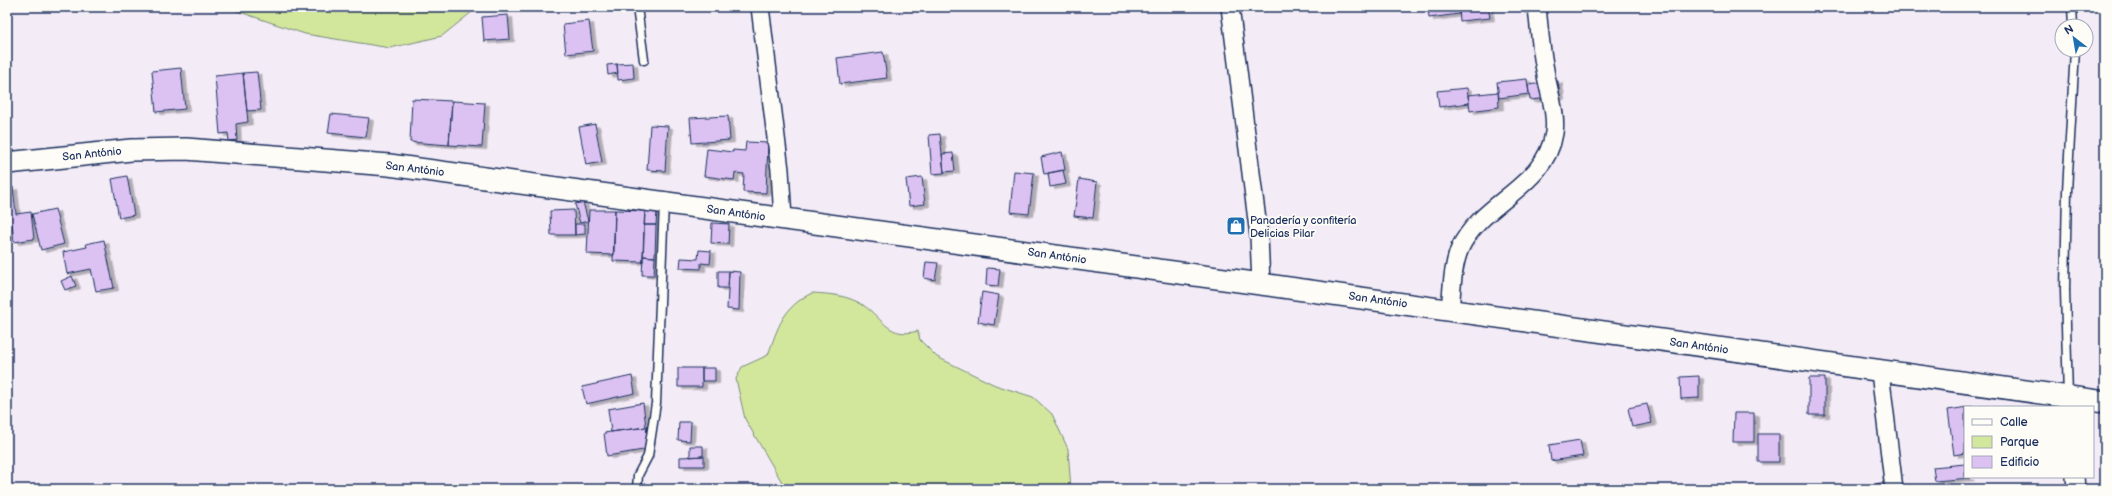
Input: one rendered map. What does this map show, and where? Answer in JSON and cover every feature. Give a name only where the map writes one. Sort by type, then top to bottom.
[{"type":"street","points":[[760,7],[780,170],[783,219]]},
{"type":"street","points":[[1230,7],[1259,236],[1261,284]]},
{"type":"street","points":[[1450,311],[1455,261],[1468,234],[1486,214],[1536,171],[1548,153],[1553,138],[1555,124],[1544,70],[1537,7]]},
{"type":"street","name":"San António","points":[[7,164],[130,150],[186,148],[389,165],[1261,284],[1880,372],[2017,389],[2069,402],[2105,402]]},
{"type":"street","points":[[1880,372],[1894,489]]},
{"type":"street","points":[[2075,478],[2076,489]]},
{"type":"lane","points":[[637,7],[644,60]]},
{"type":"lane","points":[[2072,7],[2073,18]]},
{"type":"lane","points":[[2069,402],[2066,252],[2067,191],[2075,58]]},
{"type":"lane","points":[[637,489],[638,475],[648,456],[656,402],[664,203]]},
{"type":"green space","points":[[225,7],[478,7],[442,36],[390,48],[305,34]]},
{"type":"green space","points":[[812,293],[851,299],[870,310],[893,330],[908,333],[918,331],[920,340],[937,357],[995,385],[1033,397],[1052,414],[1068,449],[1071,489],[786,489],[745,419],[736,379],[742,367],[768,355],[775,335],[788,311]]},
{"type":"building","points":[[1428,7],[1458,7],[1459,14],[1429,18]]},
{"type":"building","points":[[1459,7],[1488,7],[1490,18],[1460,21]]},
{"type":"building","points":[[1520,7],[1550,7],[1520,11]]},
{"type":"building","points":[[508,15],[510,39],[484,41],[482,17]]},
{"type":"building","points":[[589,21],[593,51],[566,54],[563,24]]},
{"type":"building","points":[[883,52],[887,78],[840,84],[837,58]]},
{"type":"building","points":[[633,63],[634,78],[618,80],[617,64]]},
{"type":"building","points":[[617,64],[618,73],[608,75],[607,65]]},
{"type":"building","points":[[181,68],[185,109],[156,112],[152,71]]},
{"type":"building","points":[[257,72],[261,110],[247,111],[243,73]]},
{"type":"building","points":[[243,73],[248,122],[236,124],[237,140],[229,141],[228,133],[220,134],[215,76]]},
{"type":"building","points":[[1527,79],[1529,94],[1499,98],[1497,82]]},
{"type":"building","points":[[1558,81],[1560,97],[1530,100],[1528,85]]},
{"type":"building","points":[[1467,88],[1469,103],[1439,107],[1437,91]]},
{"type":"building","points":[[1498,92],[1499,107],[1470,111],[1468,95]]},
{"type":"building","points":[[412,99],[452,101],[449,145],[410,142]]},
{"type":"building","points":[[452,101],[485,103],[482,147],[449,145]]},
{"type":"building","points":[[331,114],[369,118],[366,137],[328,133]]},
{"type":"building","points":[[728,116],[730,140],[692,143],[690,118]]},
{"type":"building","points":[[595,124],[602,162],[586,165],[579,127]]},
{"type":"building","points":[[650,125],[668,126],[665,171],[647,170]]},
{"type":"building","points":[[940,134],[944,173],[932,174],[929,135]]},
{"type":"building","points":[[746,142],[768,143],[766,193],[743,192],[744,174],[735,173],[734,180],[704,176],[707,149],[733,152],[733,150],[745,151]]},
{"type":"building","points":[[1062,152],[1065,170],[1044,174],[1041,157]]},
{"type":"building","points":[[953,153],[955,171],[944,172],[942,154]]},
{"type":"building","points":[[1063,170],[1066,184],[1050,187],[1048,173]]},
{"type":"building","points":[[1014,171],[1034,173],[1029,214],[1010,212]]},
{"type":"building","points":[[127,176],[134,215],[119,218],[112,179]]},
{"type":"building","points":[[922,177],[925,204],[909,206],[906,179]]},
{"type":"building","points":[[1079,179],[1097,182],[1093,218],[1074,216]]},
{"type":"building","points":[[13,187],[16,214],[31,212],[34,239],[14,242],[12,224],[7,224],[7,188]]},
{"type":"building","points":[[583,202],[588,221],[580,223],[575,204]]},
{"type":"building","points":[[55,209],[64,244],[41,250],[32,214]]},
{"type":"building","points":[[574,210],[575,235],[551,235],[550,211]]},
{"type":"building","points":[[589,210],[615,210],[614,255],[587,254]]},
{"type":"building","points":[[615,210],[645,211],[643,262],[613,261]]},
{"type":"building","points":[[645,211],[657,212],[656,225],[644,225]]},
{"type":"building","points":[[712,223],[729,224],[728,244],[711,243]]},
{"type":"building","points":[[575,224],[585,224],[585,234],[575,235]]},
{"type":"building","points":[[644,225],[656,225],[655,257],[643,256]]},
{"type":"building","points":[[104,240],[114,288],[96,291],[91,269],[67,274],[63,252],[87,247],[86,244]]},
{"type":"building","points":[[699,250],[711,251],[710,264],[701,263],[701,269],[680,268],[681,258],[698,259]]},
{"type":"building","points":[[643,256],[655,257],[654,275],[642,275]]},
{"type":"building","points":[[926,262],[938,263],[935,280],[924,278]]},
{"type":"building","points":[[987,268],[1000,269],[998,286],[986,285]]},
{"type":"building","points":[[718,271],[729,271],[728,288],[718,288]]},
{"type":"building","points":[[729,271],[740,272],[739,310],[727,309]]},
{"type":"building","points":[[72,276],[76,286],[65,290],[61,281]]},
{"type":"building","points":[[982,292],[999,295],[994,325],[978,322]]},
{"type":"building","points":[[678,368],[702,368],[702,387],[678,387]]},
{"type":"building","points":[[702,368],[715,368],[715,381],[702,381]]},
{"type":"building","points":[[632,376],[635,393],[586,404],[582,387]]},
{"type":"building","points":[[1699,376],[1699,398],[1681,399],[1680,377]]},
{"type":"building","points":[[1809,378],[1825,378],[1825,415],[1809,415]]},
{"type":"building","points":[[643,403],[646,427],[611,432],[608,409]]},
{"type":"building","points":[[1647,404],[1652,423],[1632,427],[1628,408]]},
{"type":"building","points":[[1964,407],[1964,453],[1954,455],[1948,410]]},
{"type":"building","points":[[1734,413],[1754,413],[1754,442],[1733,442]]},
{"type":"building","points":[[679,422],[691,422],[690,441],[678,440]]},
{"type":"building","points":[[646,427],[649,449],[607,456],[604,433]]},
{"type":"building","points":[[1758,434],[1779,434],[1779,462],[1758,462]]},
{"type":"building","points":[[1580,440],[1583,456],[1551,461],[1549,445]]},
{"type":"building","points":[[690,446],[703,446],[703,456],[690,457]]},
{"type":"building","points":[[704,456],[704,466],[680,466],[680,457]]},
{"type":"building","points":[[1964,464],[1964,478],[1970,478],[1935,481],[1933,467]]},
{"type":"building","points":[[1890,481],[1892,489],[1876,489],[1876,484]]},
{"type":"place","name":"Panadería y confitería Delicias Pilar","points":[[1236,226]]}]
